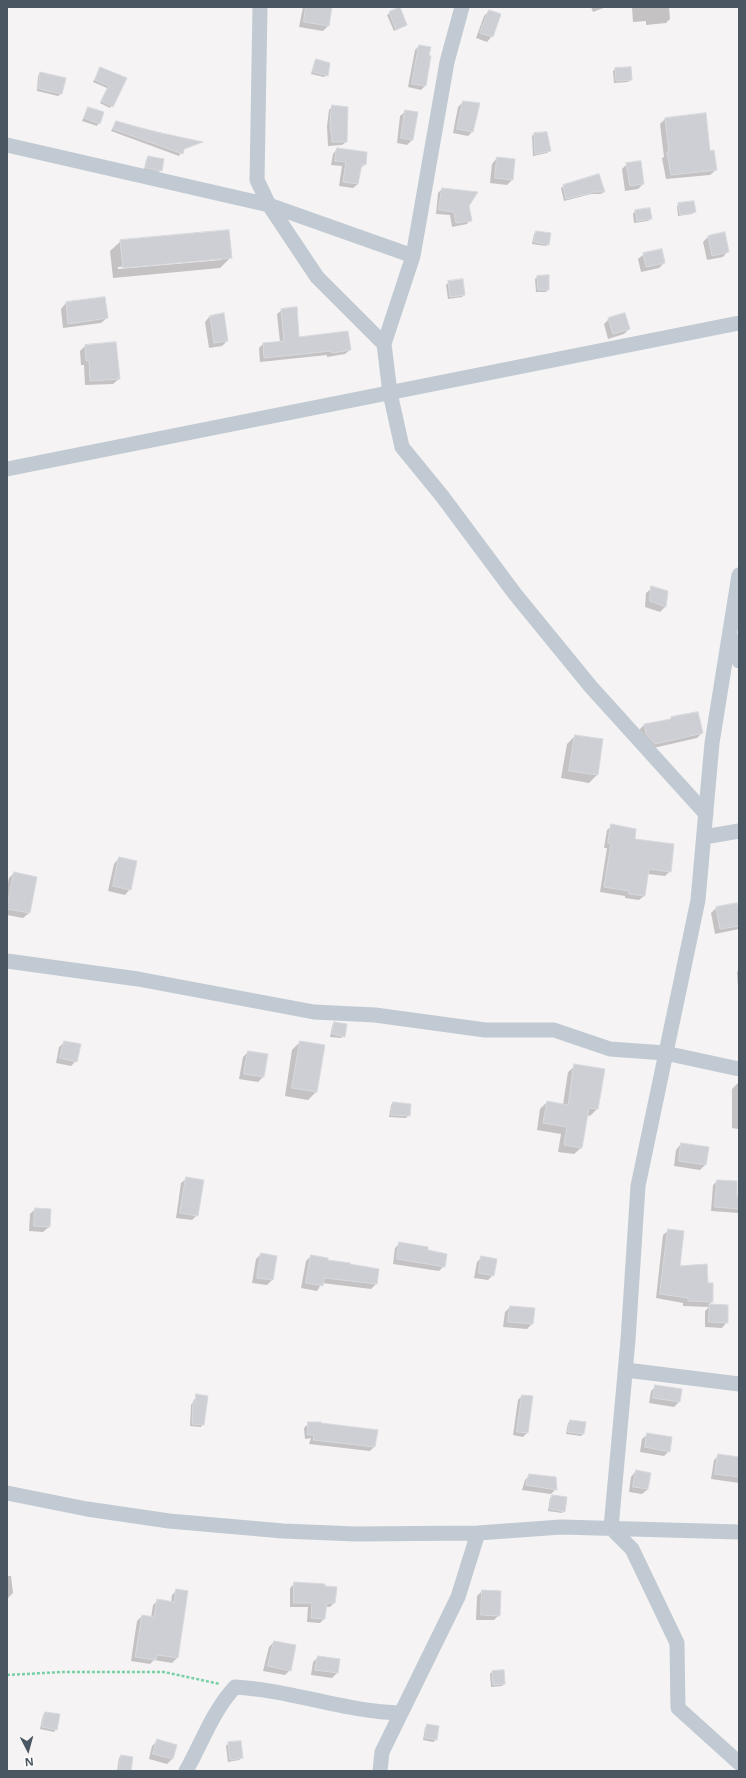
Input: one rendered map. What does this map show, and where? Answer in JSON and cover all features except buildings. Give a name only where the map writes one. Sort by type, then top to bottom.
[{"type":"street","points":[[260,7],[257,180],[269,205],[317,277],[384,344]]},
{"type":"street","points":[[462,7],[447,62],[413,256],[384,344],[390,393],[402,447],[442,496],[515,594],[591,687],[706,814]]},
{"type":"street","points":[[7,145],[269,205],[413,256]]},
{"type":"street","points":[[7,469],[739,323]]},
{"type":"street","points":[[739,575],[712,743],[698,900],[638,1186],[626,1370],[612,1528],[632,1549],[677,1643],[678,1708],[739,1763]]},
{"type":"street","points":[[730,634],[739,661]]},
{"type":"street","points":[[704,837],[739,831]]},
{"type":"street","points":[[7,961],[138,979],[314,1012],[375,1015],[486,1030],[554,1030],[610,1049],[665,1053],[739,1069]]},
{"type":"street","points":[[626,1370],[739,1384]]},
{"type":"street","points":[[7,1493],[169,1521],[283,1531],[356,1534],[478,1533],[561,1527],[739,1532]]},
{"type":"street","points":[[380,1771],[382,1752],[458,1597],[478,1533]]},
{"type":"street","points":[[186,1771],[214,1714],[224,1699],[235,1687],[305,1697],[383,1713],[401,1713]]},
{"type":"path","points":[[7,1675],[62,1672],[164,1672],[235,1687]]}]
